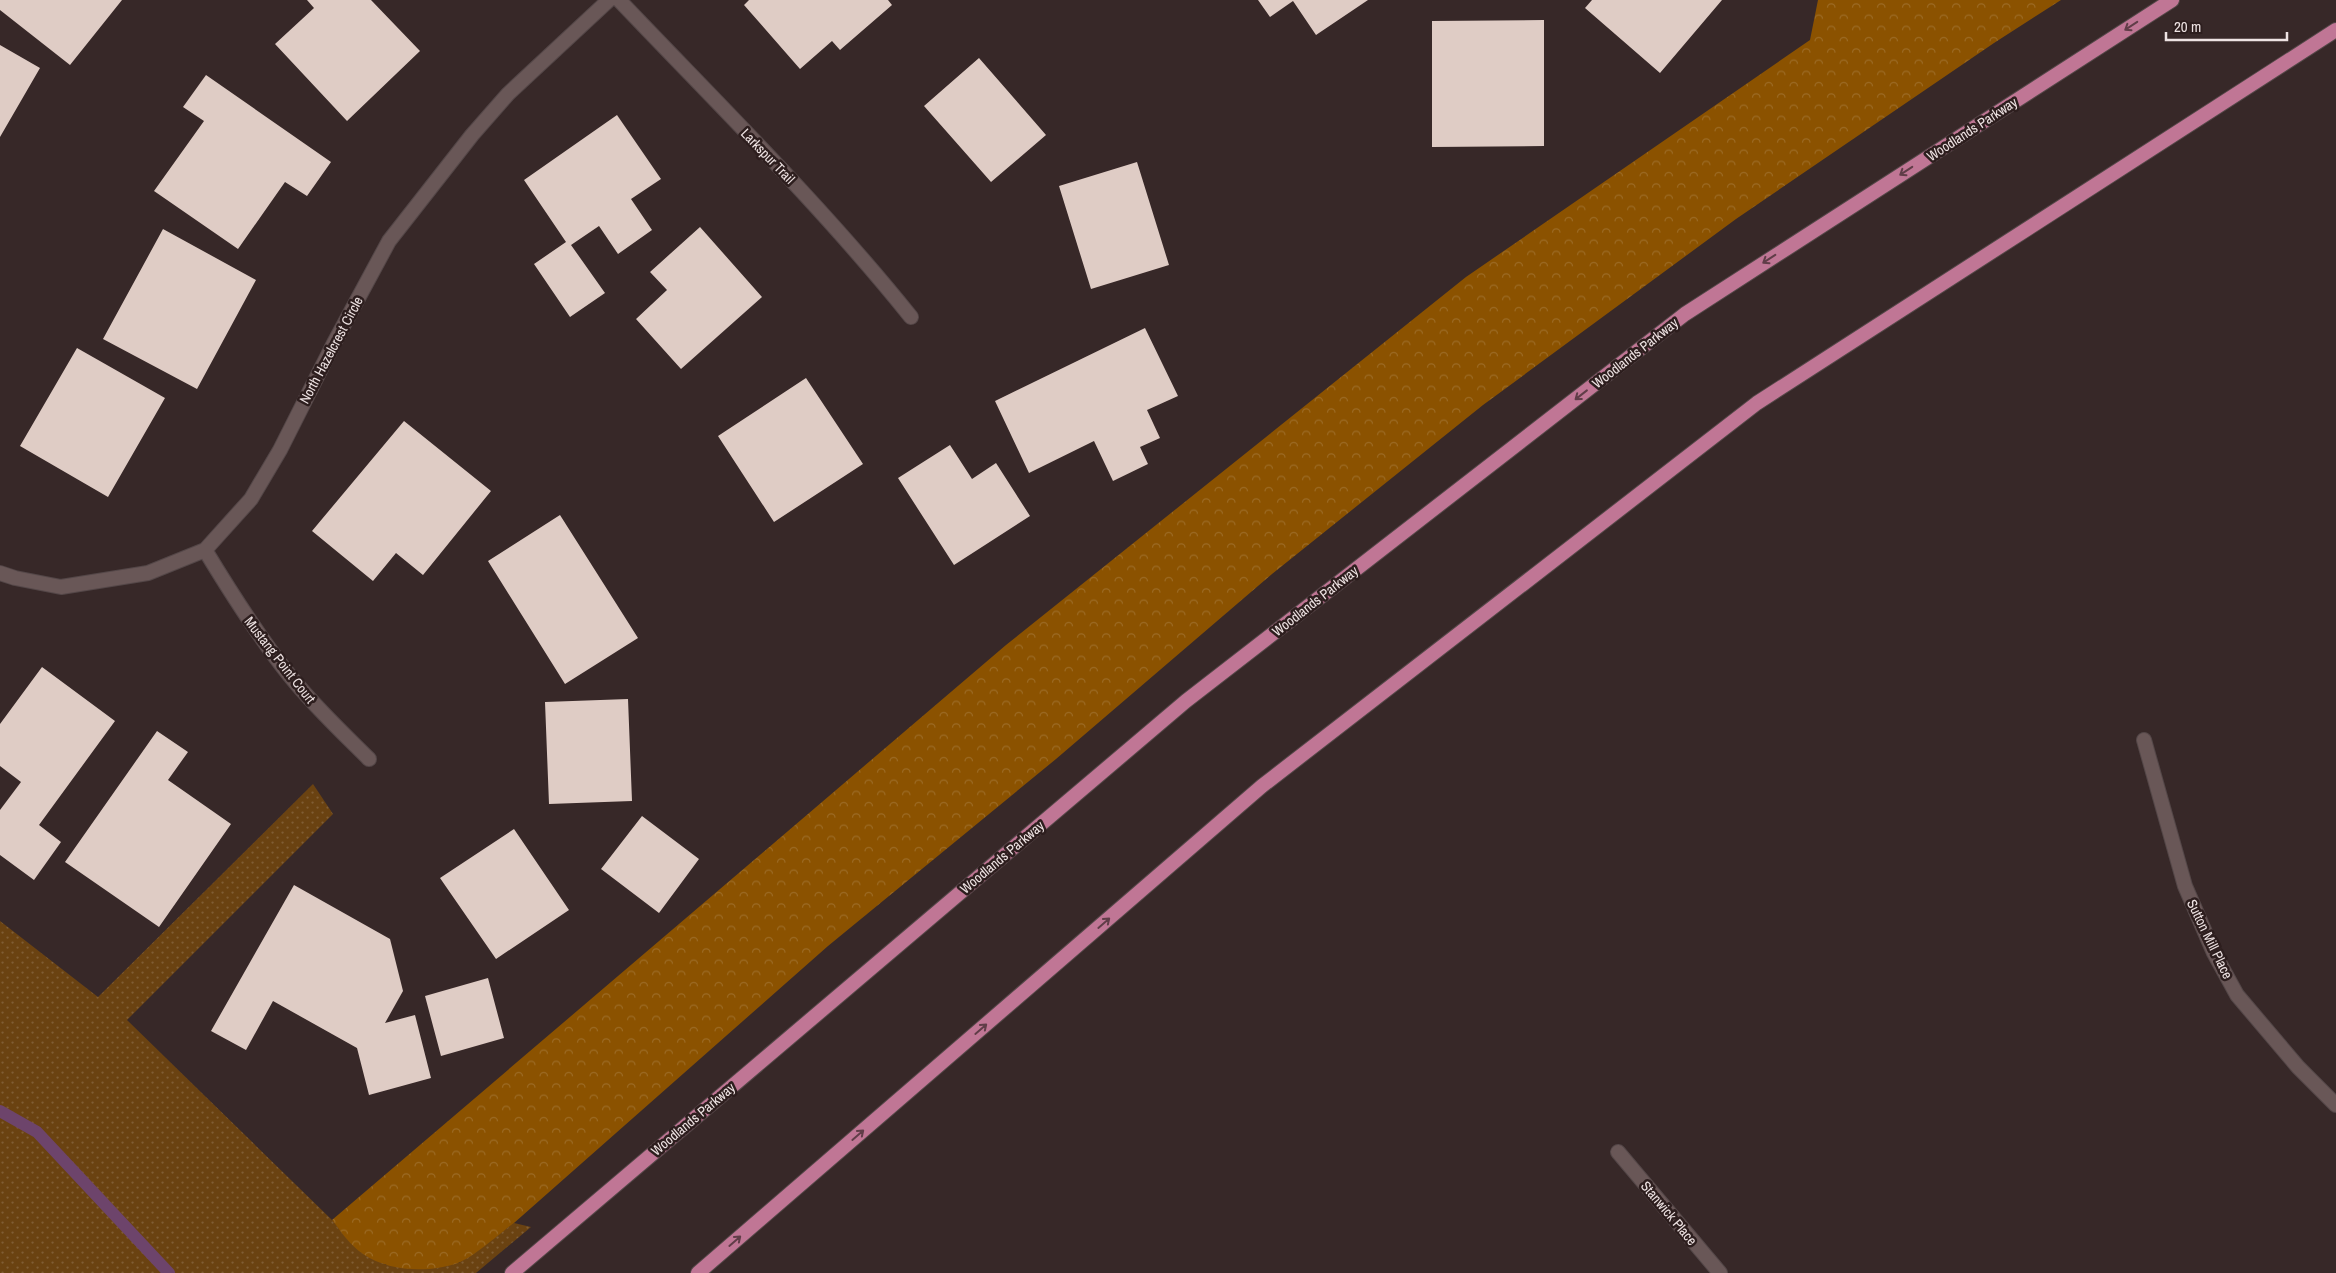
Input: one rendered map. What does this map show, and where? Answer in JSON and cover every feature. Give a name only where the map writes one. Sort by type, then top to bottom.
[{"type":"main road","name":"Woodlands Parkway","points":[[512,1273],[1186,701],[1677,320],[2172,0]]},
{"type":"main road","points":[[698,1273],[1262,786],[1757,403],[2336,30]]},
{"type":"street","name":"North Hazelcrest Circle","points":[[0,572],[15,578],[61,587],[148,573],[205,550],[251,498],[280,450],[334,343],[389,241],[472,135],[508,94],[610,0]]},
{"type":"street","name":"Larkspur Trail","points":[[619,0],[801,189],[879,277],[911,317]]},
{"type":"street","name":"Mustang Point Court","points":[[205,550],[245,616],[290,677],[334,726],[369,758]]},
{"type":"street","name":"Sutton Mill Place","points":[[2144,740],[2185,886],[2214,953],[2237,995],[2298,1068],[2336,1105]]},
{"type":"street","name":"Stanwick Place","points":[[1618,1152],[1720,1273]]},
{"type":"shaded area","points":[[313,784],[333,814],[127,1020],[332,1220],[347,1239],[362,1253],[386,1265],[459,1263],[514,1223],[531,1227],[476,1273],[0,1273],[0,921],[98,997]]},
{"type":"green space","points":[[1818,0],[2061,0],[1994,43],[1736,219],[1483,405],[1272,574],[1056,759],[828,946],[514,1223],[479,1250],[458,1263],[434,1268],[409,1269],[374,1260],[363,1254],[346,1238],[332,1220],[1006,645],[1466,277],[1810,40]]},
{"type":"building","points":[[0,0],[122,0],[70,65],[0,10]]},
{"type":"building","points":[[307,0],[371,0],[420,51],[347,121],[275,44],[314,8]]},
{"type":"building","points":[[749,0],[888,0],[892,5],[840,50],[832,41],[800,69],[744,5]]},
{"type":"building","points":[[1258,0],[1368,0],[1316,35],[1293,1],[1270,17]]},
{"type":"building","points":[[1592,0],[1722,0],[1660,73],[1585,8]]},
{"type":"building","points":[[1544,20],[1544,146],[1432,147],[1432,21]]},
{"type":"building","points":[[0,45],[40,68],[0,137]]},
{"type":"building","points":[[979,58],[1046,135],[991,182],[924,106]]},
{"type":"building","points":[[206,75],[331,162],[307,196],[285,182],[238,249],[154,191],[204,121],[183,107]]},
{"type":"building","points":[[617,115],[661,179],[631,199],[652,230],[618,254],[599,226],[571,245],[605,293],[570,317],[534,264],[566,242],[524,180]]},
{"type":"building","points":[[1137,162],[1169,265],[1091,289],[1059,186]]},
{"type":"building","points":[[700,227],[762,297],[681,369],[636,319],[667,290],[650,272]]},
{"type":"building","points":[[163,229],[256,280],[197,389],[103,339]]},
{"type":"building","points":[[1145,328],[1178,396],[1147,410],[1160,438],[1140,447],[1148,464],[1113,481],[1094,441],[1029,473],[995,401]]},
{"type":"building","points":[[77,348],[165,398],[108,497],[20,446]]},
{"type":"building","points":[[806,378],[863,464],[774,522],[718,436]]},
{"type":"building","points":[[404,421],[491,491],[423,575],[396,553],[373,581],[312,531]]},
{"type":"building","points":[[950,445],[972,479],[996,463],[1030,516],[954,565],[898,478]]},
{"type":"building","points":[[560,515],[638,638],[565,684],[488,561]]},
{"type":"building","points":[[42,667],[115,721],[39,825],[61,842],[34,880],[0,855],[0,810],[21,782],[0,766],[0,724]]},
{"type":"building","points":[[628,699],[632,801],[549,804],[545,702]]},
{"type":"building","points":[[157,731],[188,752],[168,780],[231,824],[159,927],[65,862]]},
{"type":"building","points":[[642,816],[699,859],[659,913],[601,869]]},
{"type":"building","points":[[514,829],[569,910],[496,959],[440,878]]},
{"type":"building","points":[[294,885],[390,939],[403,991],[385,1023],[415,1015],[431,1078],[369,1095],[357,1048],[273,1001],[246,1050],[211,1031]]},
{"type":"building","points":[[488,978],[504,1038],[441,1056],[425,996]]},
{"type":"waterway","points":[[0,1111],[37,1132],[169,1273]]}]
